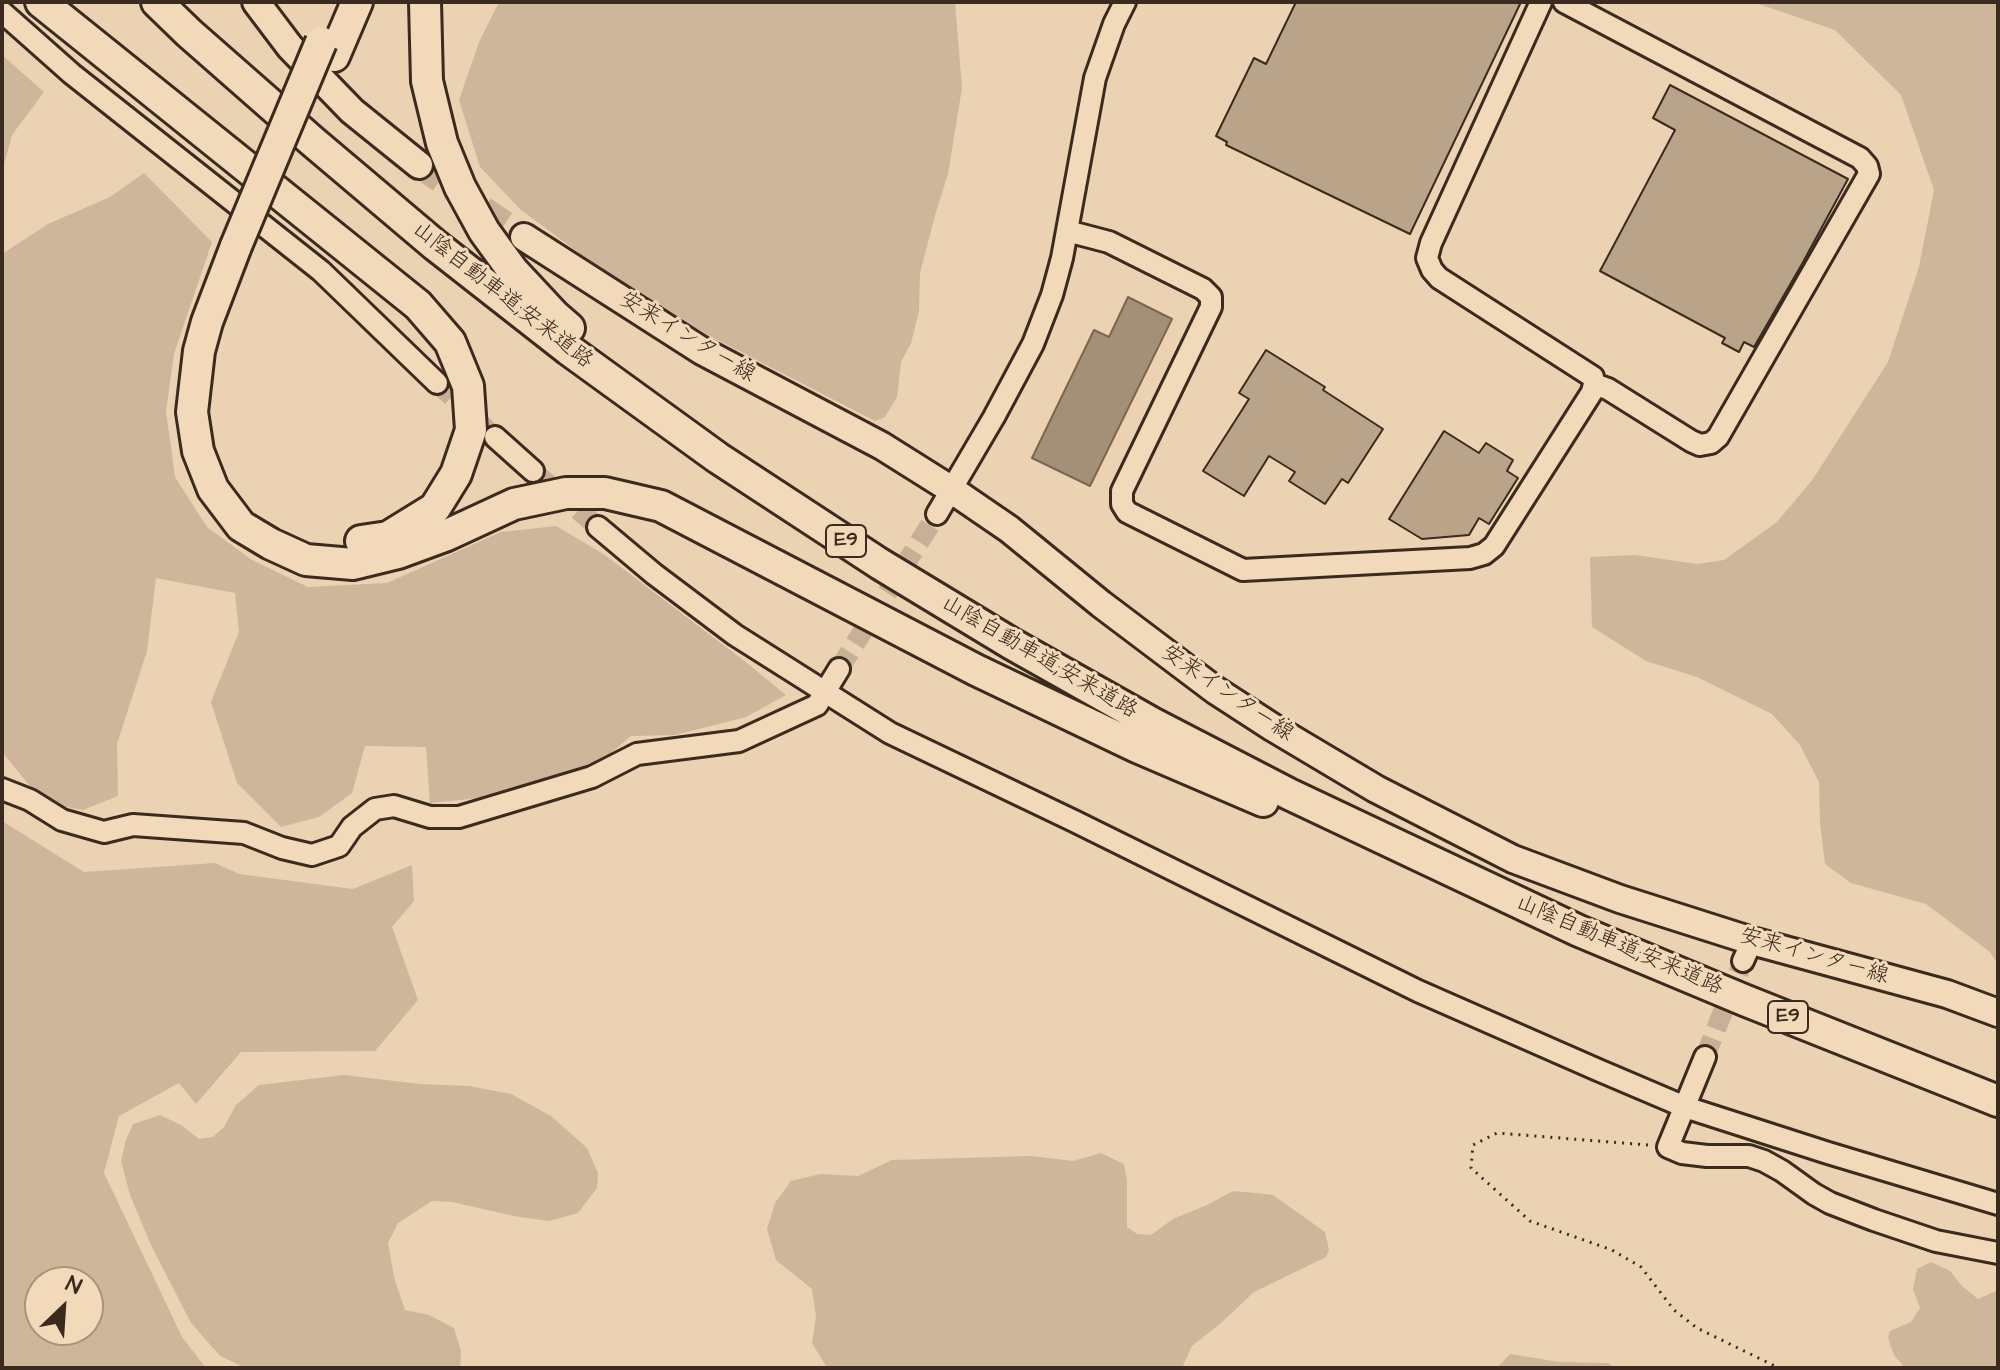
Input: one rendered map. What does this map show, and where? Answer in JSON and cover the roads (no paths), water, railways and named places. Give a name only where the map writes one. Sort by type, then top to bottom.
[{"type":"highway","points":[[41,2],[418,305],[450,342],[468,386],[471,430],[456,474],[435,508],[388,537],[337,546],[285,534],[248,509],[220,467],[209,420],[213,365],[234,296],[243,252]]},
{"type":"highway","name":"山陰自動車道;安来道路","points":[[147,2],[189,33]]},
{"type":"highway","name":"山陰自動車道;安来道路","points":[[157,2],[312,141],[435,245],[620,388],[718,458],[880,564],[1040,660],[1152,723],[1289,794],[1579,931],[1998,1101]]},
{"type":"highway","points":[[328,49],[338,2]]},
{"type":"highway","points":[[357,2],[328,49],[243,252],[207,322],[199,351],[192,412],[198,451],[213,489],[241,526],[306,560],[353,564],[398,553],[447,535],[514,504],[566,493],[605,493],[661,506],[976,670],[1137,747],[1396,859],[1579,931]]},
{"type":"highway","points":[[425,2],[427,81],[442,143],[460,187],[484,231],[513,271],[554,315],[598,351],[620,388]]},
{"type":"main road","points":[[256,2],[290,47],[352,111],[419,165]]},
{"type":"main road","name":"安来インター線","points":[[524,237],[702,351],[882,446],[952,490],[1009,529],[1101,604],[1215,690],[1376,789],[1513,859],[1748,951],[1947,994],[1998,1013]]},
{"type":"street","points":[[937,514],[1033,344],[1052,295],[1095,78],[1125,2]]},
{"type":"street","points":[[1067,231],[1109,242],[1203,289],[1211,297],[1211,307],[1122,491],[1122,504],[1127,512],[1243,570],[1470,558],[1484,554],[1494,546],[1592,392],[1594,384],[1593,377],[1439,278],[1427,258],[1431,243],[1541,2]]},
{"type":"street","points":[[1564,2],[1860,158],[1869,174],[1718,437],[1711,443],[1700,445],[1691,441],[1608,389],[1594,384]]},
{"type":"street","points":[[2,12],[72,74],[321,271],[437,383]]},
{"type":"street","points":[[495,437],[533,471]]},
{"type":"street","points":[[598,527],[735,635],[890,733],[1418,991],[1685,1107],[1998,1204]]},
{"type":"street","points":[[2,789],[30,800],[62,820],[104,832],[133,825],[244,833],[282,848],[312,855],[339,846],[352,827],[375,809],[394,806],[430,817],[459,817],[592,777],[637,754],[739,741],[817,705],[839,669]]},
{"type":"street","points":[[1705,1057],[1668,1147],[1682,1153],[1707,1156],[1749,1156],[1782,1171],[1830,1203],[1936,1241],[1998,1253]]},
{"type":"tunnel","points":[[419,165],[524,237]]},
{"type":"tunnel","points":[[437,383],[495,437]]},
{"type":"tunnel","points":[[533,471],[598,527]]},
{"type":"tunnel","points":[[839,669],[937,514]]},
{"type":"tunnel","points":[[1705,1057],[1743,961]]}]
